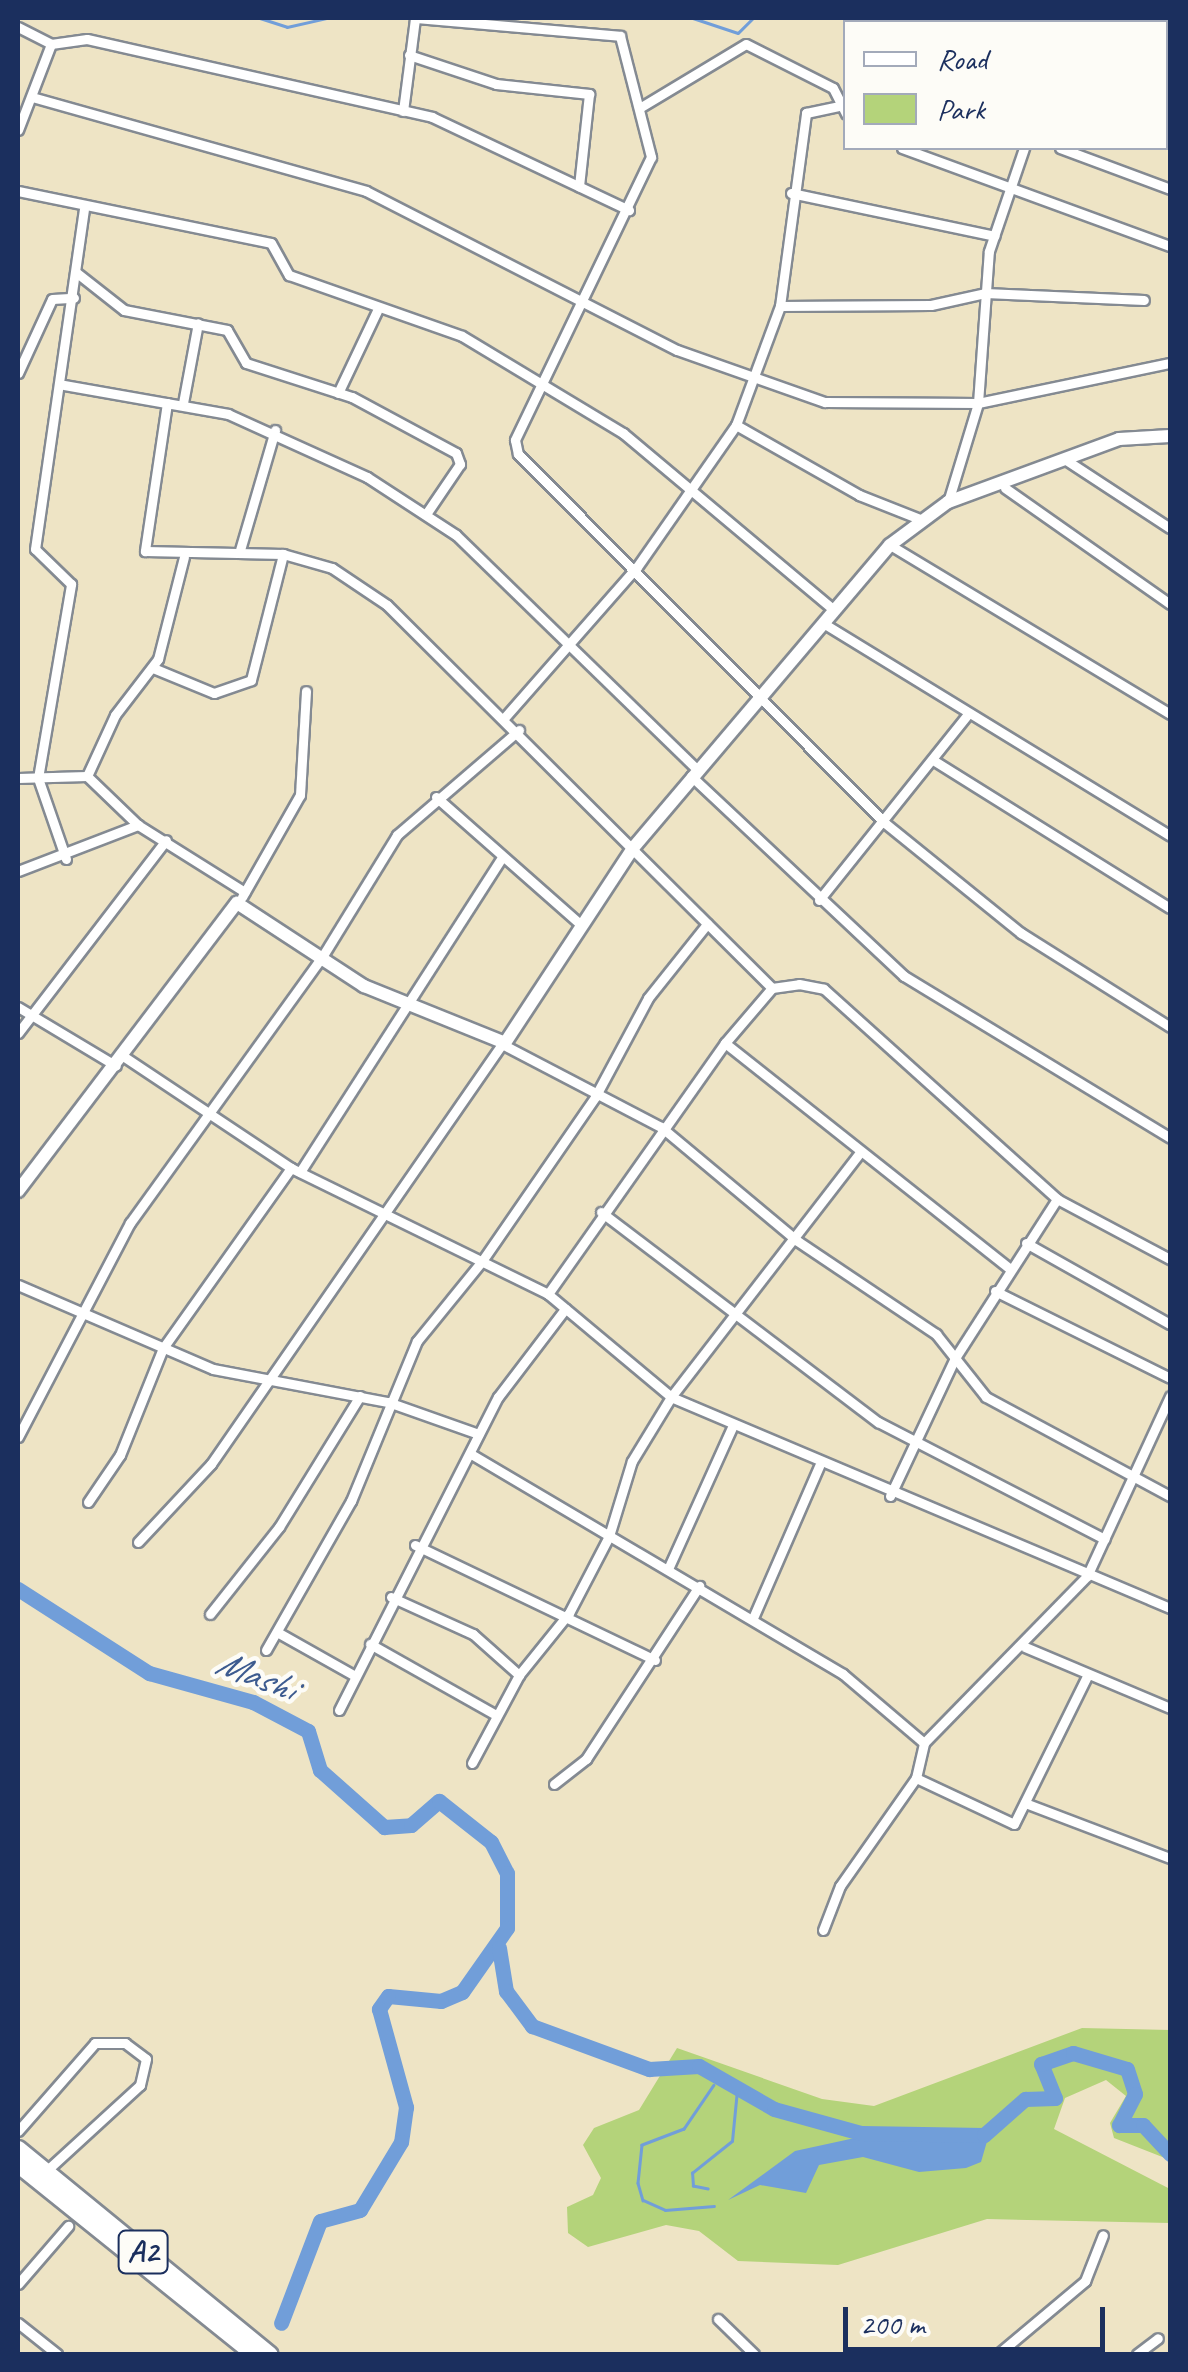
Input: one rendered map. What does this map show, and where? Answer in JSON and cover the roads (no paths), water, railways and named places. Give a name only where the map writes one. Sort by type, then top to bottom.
[{"type":"highway","name":"A2","points":[[18,2148],[270,2354]]},
{"type":"highway","name":"A2","points":[[18,2164],[253,2354]]},
{"type":"street","points":[[403,111],[415,18],[610,30],[641,107],[650,157],[629,210],[514,446],[637,566],[758,701],[885,822],[1020,933],[1170,1027]]},
{"type":"street","points":[[18,27],[51,44],[88,39],[403,111],[629,210]]},
{"type":"street","points":[[18,130],[51,44]]},
{"type":"street","points":[[641,107],[746,44],[833,88],[843,108]]},
{"type":"street","points":[[408,55],[496,84],[589,94],[579,186]]},
{"type":"street","points":[[32,97],[366,192],[756,381],[861,408],[978,403],[1170,362]]},
{"type":"street","points":[[505,717],[637,566],[695,491],[736,425],[756,381],[780,306],[791,192],[808,109],[843,110]]},
{"type":"street","points":[[908,150],[1170,246]]},
{"type":"street","points":[[948,502],[978,403],[985,293],[994,236],[1023,150]]},
{"type":"street","points":[[1065,150],[1170,189]]},
{"type":"street","points":[[18,191],[84,210],[270,243],[289,275],[377,310],[462,336],[545,380],[695,491],[834,610]]},
{"type":"street","points":[[791,192],[994,236]]},
{"type":"street","points":[[66,858],[38,778],[70,584],[35,549],[64,385],[84,210]]},
{"type":"street","points":[[77,273],[124,310],[226,330],[246,363],[338,393],[456,453],[460,464],[426,514]]},
{"type":"street","points":[[780,306],[931,306],[985,293],[1144,300]]},
{"type":"street","points":[[18,373],[52,299],[74,298]]},
{"type":"street","points":[[338,393],[377,310]]},
{"type":"street","points":[[183,402],[198,323]]},
{"type":"street","points":[[64,385],[167,403],[183,402],[275,430],[426,514],[570,642],[819,900],[904,976],[1170,1138]]},
{"type":"street","points":[[167,403],[140,542],[158,556],[240,550],[283,554],[332,568],[388,606],[519,730],[772,988],[824,989],[1057,1199],[1170,1259]]},
{"type":"street","points":[[736,425],[859,496],[920,518]]},
{"type":"street","points":[[240,550],[275,430]]},
{"type":"street","points":[[138,1542],[211,1464],[384,1219],[633,848],[890,545],[920,518],[948,502],[1006,488],[1119,440],[1170,436]]},
{"type":"street","points":[[1066,460],[1170,528]]},
{"type":"street","points":[[1006,488],[1170,604]]},
{"type":"street","points":[[890,545],[1170,714]]},
{"type":"street","points":[[153,668],[214,693],[252,680],[283,554]]},
{"type":"street","points":[[87,776],[115,714],[153,668],[184,557]]},
{"type":"street","points":[[823,623],[1170,836]]},
{"type":"street","points":[[18,1191],[241,898],[300,795],[306,691]]},
{"type":"street","points":[[819,900],[968,714]]},
{"type":"street","points":[[18,1437],[48,1392],[79,1314],[203,1116],[322,956],[397,835],[436,797],[519,730]]},
{"type":"street","points":[[933,760],[1170,908]]},
{"type":"street","points":[[18,778],[87,776],[138,826],[166,840],[322,956],[407,1006],[502,1044],[660,1127],[796,1240],[936,1334],[986,1397],[1137,1474],[1170,1496]]},
{"type":"street","points":[[436,797],[501,860],[581,925]]},
{"type":"street","points":[[18,871],[66,858],[138,826]]},
{"type":"street","points":[[18,1033],[166,840]]},
{"type":"street","points":[[88,1502],[120,1455],[163,1348],[295,1170],[501,860]]},
{"type":"street","points":[[266,1650],[350,1501],[417,1340],[482,1261],[595,1096],[648,998],[707,924]]},
{"type":"street","points":[[548,1294],[660,1127],[772,988]]},
{"type":"street","points":[[18,1007],[120,1061],[203,1116],[384,1219],[548,1294],[671,1397],[819,1466],[1170,1608]]},
{"type":"street","points":[[725,1043],[860,1154],[1009,1268]]},
{"type":"street","points":[[472,1763],[519,1675],[570,1614],[610,1536],[632,1460],[671,1397],[860,1154]]},
{"type":"street","points":[[890,1496],[955,1358],[1009,1268],[1057,1199]]},
{"type":"street","points":[[602,1212],[829,1390],[916,1442],[1105,1539]]},
{"type":"street","points":[[1026,1243],[1170,1324]]},
{"type":"street","points":[[18,1285],[79,1314],[228,1373],[273,1376],[388,1402],[479,1434]]},
{"type":"street","points":[[995,1291],[1170,1378]]},
{"type":"street","points":[[339,1710],[416,1546],[519,1362],[566,1309]]},
{"type":"street","points":[[210,1614],[279,1527],[360,1396]]},
{"type":"street","points":[[823,1930],[840,1886],[916,1778],[924,1743],[1025,1647],[1087,1576],[1170,1396]]},
{"type":"street","points":[[668,1568],[732,1427]]},
{"type":"street","points":[[470,1454],[700,1586],[843,1674],[924,1743]]},
{"type":"street","points":[[752,1618],[819,1466]]},
{"type":"street","points":[[416,1546],[570,1614],[655,1660]]},
{"type":"street","points":[[554,1784],[586,1759],[655,1660],[700,1586]]},
{"type":"street","points":[[391,1597],[473,1634],[519,1675]]},
{"type":"street","points":[[277,1632],[355,1676]]},
{"type":"street","points":[[370,1644],[496,1715]]},
{"type":"street","points":[[1025,1647],[1170,1708]]},
{"type":"street","points":[[916,1778],[1007,1826],[1025,1803],[1087,1676]]},
{"type":"street","points":[[1025,1803],[1170,1858]]},
{"type":"street","points":[[18,2130],[95,2044],[125,2044],[146,2059],[140,2085],[45,2172]]},
{"type":"street","points":[[18,2284],[68,2226]]},
{"type":"street","points":[[998,2354],[1084,2281],[1103,2236]]},
{"type":"street","points":[[718,2319],[754,2354]]},
{"type":"street","points":[[18,2322],[57,2354]]},
{"type":"street","points":[[1137,2354],[1158,2338]]},
{"type":"water","points":[[887,2131],[927,2142],[988,2138],[981,2162],[966,2168],[919,2172],[863,2157],[819,2165],[806,2193],[760,2185],[728,2200],[795,2151]]},
{"type":"waterway","points":[[260,18],[287,27],[327,18]]},
{"type":"waterway","points":[[693,18],[738,33],[753,18]]},
{"type":"waterway","points":[[982,18],[990,20]]},
{"type":"waterway","name":"Mashi","points":[[18,1589],[149,1673],[253,1702],[308,1731],[320,1770],[384,1827],[411,1825],[439,1801],[491,1842],[507,1873],[507,1928],[462,1992],[441,2001],[388,1996],[379,2009],[406,2107],[401,2142],[360,2210],[320,2221],[281,2323]]},
{"type":"waterway","points":[[499,1948],[506,1991],[532,2026],[649,2069],[699,2066],[774,2109],[861,2133],[984,2135],[1025,2099],[1055,2098],[1041,2064],[1073,2053],[1127,2069],[1135,2094],[1119,2125],[1143,2125],[1170,2154]]},
{"type":"waterway","points":[[714,2085],[684,2129],[642,2145],[638,2183],[643,2200],[665,2210],[714,2206]]},
{"type":"waterway","points":[[708,2189],[693,2186],[692,2173],[732,2141],[737,2090]]}]
